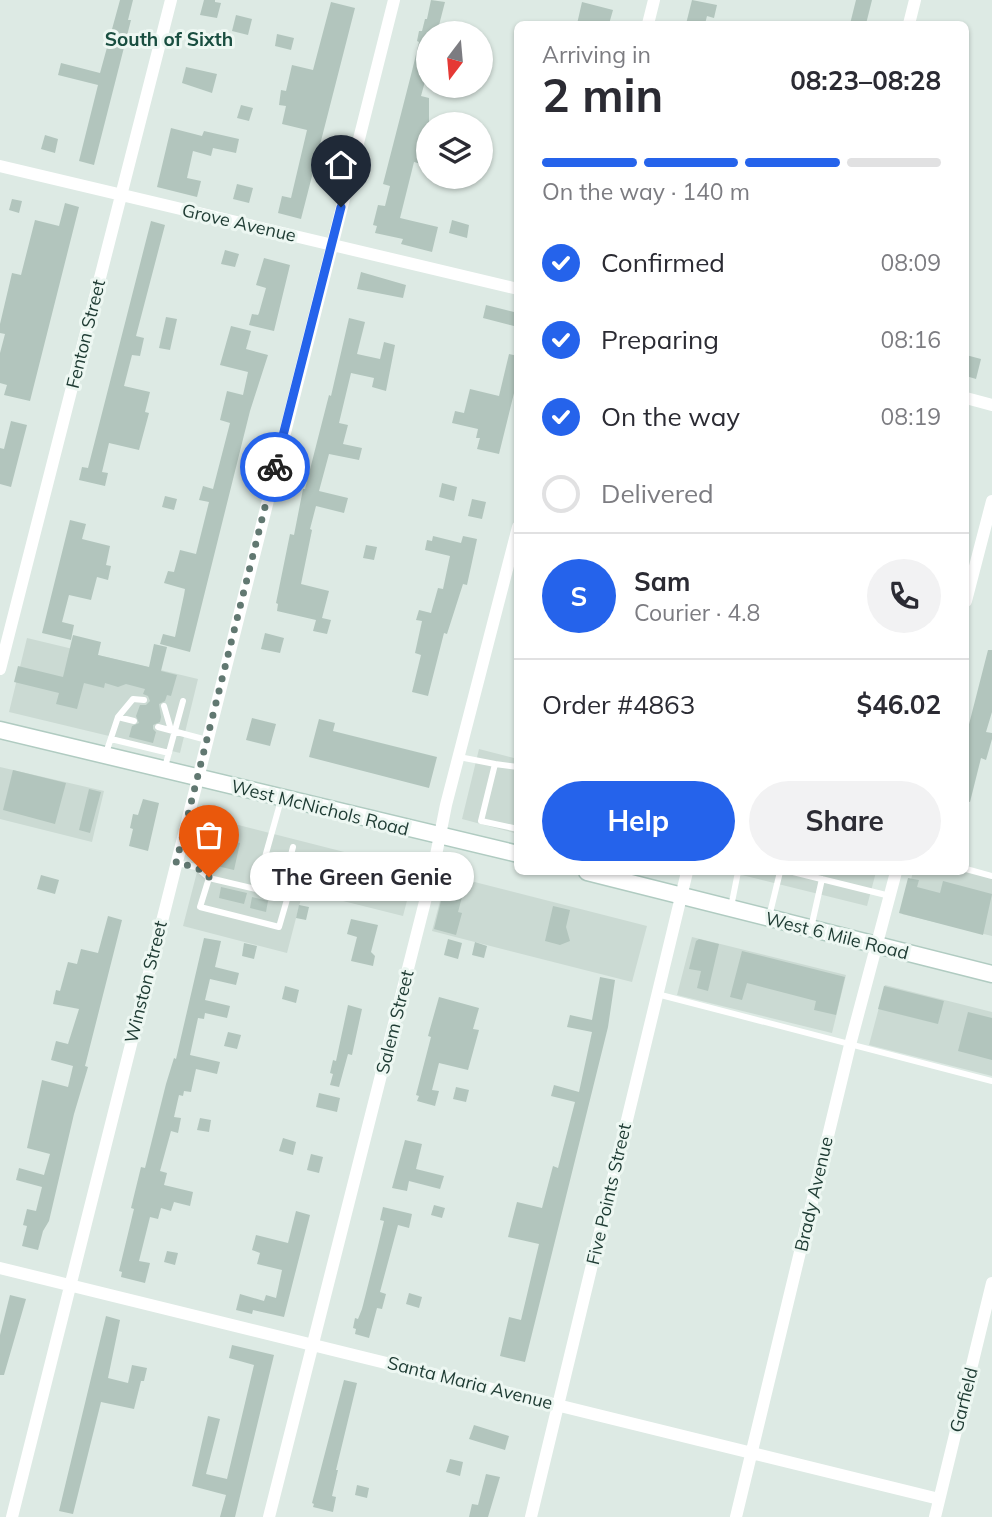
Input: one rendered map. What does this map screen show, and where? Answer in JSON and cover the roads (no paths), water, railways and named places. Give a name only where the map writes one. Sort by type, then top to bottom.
[{"type":"main road","name":"West McNichols Road","points":[[0,730],[105,755],[167,761],[197,778],[514,853]]},
{"type":"main road","points":[[613,875],[682,896]]},
{"type":"main road","name":"West 6 Mile Road","points":[[682,896],[992,974]]},
{"type":"street","name":"Fenton Street","points":[[0,669],[171,0]]},
{"type":"street","name":"Winston Street","points":[[12,1517],[394,0]]},
{"type":"street","points":[[649,21],[654,0]]},
{"type":"street","points":[[910,21],[915,0]]},
{"type":"street","name":"Grove Avenue","points":[[0,166],[514,288]]},
{"type":"street","points":[[969,399],[992,405]]},
{"type":"street","points":[[969,589],[992,501]]},
{"type":"street","name":"Salem Street","points":[[270,1517],[514,543]]},
{"type":"street","name":"Five Points Street","points":[[531,1517],[686,875]]},
{"type":"street","name":"Brady Avenue","points":[[736,1517],[850,1045],[895,875]]},
{"type":"street","name":"Santa Maria Avenue","points":[[0,1269],[939,1499]]},
{"type":"street","name":"Garfield","points":[[935,1517],[992,1283]]},
{"type":"lane","points":[[105,755],[118,717],[133,699],[144,700]]},
{"type":"lane","points":[[111,739],[167,761],[173,730],[183,701]]},
{"type":"lane","points":[[164,706],[173,730]]},
{"type":"lane","points":[[118,717],[134,721]]},
{"type":"lane","points":[[158,727],[206,740]]},
{"type":"lane","points":[[459,757],[514,766]]},
{"type":"lane","points":[[495,764],[481,821],[514,829]]},
{"type":"lane","points":[[256,889],[281,798]]},
{"type":"lane","points":[[281,894],[293,847]]},
{"type":"lane","points":[[176,863],[196,867],[209,877],[288,896],[279,927],[201,907],[209,877]]},
{"type":"lane","points":[[969,870],[992,876]]},
{"type":"lane","points":[[730,909],[737,875]]},
{"type":"lane","points":[[769,919],[778,875]]},
{"type":"lane","points":[[805,875],[890,896]]},
{"type":"lane","points":[[810,929],[822,879]]},
{"type":"lane","points":[[657,994],[992,1081]]},
{"type":"place","name":"The Green Genie","points":[[209,877]]},
{"type":"district","name":"South of Sixth","points":[[169,39]]}]
